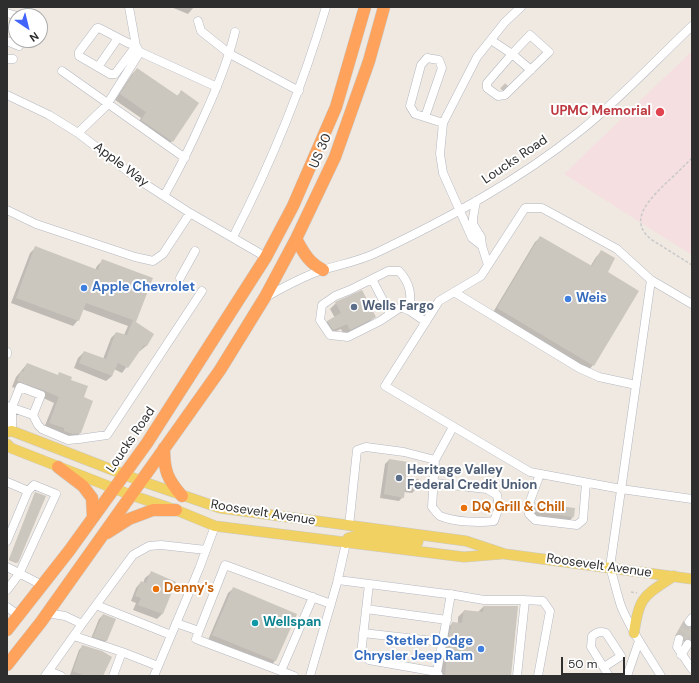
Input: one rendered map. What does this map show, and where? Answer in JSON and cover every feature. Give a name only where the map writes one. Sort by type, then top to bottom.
[{"type":"highway","name":"US 30","points":[[266,257],[293,206],[336,107],[365,7]]},
{"type":"highway","name":"US 30","points":[[7,665],[47,613],[220,370],[264,298],[296,239],[335,157],[369,61],[384,7]]},
{"type":"highway","points":[[296,239],[305,256],[323,270]]},
{"type":"highway","name":"Loucks Road","points":[[7,630],[115,488],[147,443],[266,257]]},
{"type":"highway","points":[[164,448],[164,464],[166,473],[172,485],[182,496]]},
{"type":"highway","points":[[58,467],[83,486],[92,498],[93,517]]},
{"type":"highway","points":[[102,536],[129,519],[153,510],[176,510]]},
{"type":"main road","name":"Roosevelt Avenue","points":[[10,431],[182,496],[236,512],[466,541],[505,554]]},
{"type":"main road","name":"Roosevelt Avenue","points":[[8,448],[131,495],[176,510],[215,526],[464,557],[505,554],[692,579]]},
{"type":"main road","points":[[346,543],[348,538],[359,535],[430,543],[449,539]]},
{"type":"main road","points":[[636,637],[640,604],[650,593],[674,576]]},
{"type":"street","points":[[78,133],[107,103],[138,49],[129,7]]},
{"type":"street","points":[[233,237],[270,162],[299,92],[313,53],[326,7]]},
{"type":"street","points":[[482,246],[472,238],[443,173],[440,154],[443,123],[477,57],[505,22],[521,7]]},
{"type":"street","points":[[198,21],[201,31],[230,54],[299,92]]},
{"type":"street","name":"Loucks Road","points":[[264,298],[323,270],[354,262],[377,253],[460,211],[509,182],[549,155],[603,112],[692,26]]},
{"type":"street","points":[[138,49],[115,74],[110,74],[79,56],[79,52],[95,29],[99,28],[138,49],[217,87]]},
{"type":"street","points":[[164,196],[185,158],[217,87],[230,54],[235,32]]},
{"type":"street","points":[[502,90],[502,96],[519,82],[549,52],[530,35],[488,83],[487,88],[502,90],[512,82],[519,82]]},
{"type":"street","points":[[98,67],[118,38]]},
{"type":"street","points":[[491,40],[512,54],[531,70]]},
{"type":"street","points":[[425,117],[442,68],[439,60],[427,58],[421,65],[410,106],[415,114],[443,123]]},
{"type":"street","points":[[62,71],[185,158]]},
{"type":"street","name":"Apple Way","points":[[7,95],[49,115],[78,133],[139,180],[190,213],[266,257]]},
{"type":"street","points":[[476,201],[473,224],[481,237],[482,246],[488,265]]},
{"type":"street","points":[[692,304],[651,280],[617,249],[542,208],[525,208],[481,276],[439,301],[385,386],[530,472],[621,489],[692,499]]},
{"type":"street","points":[[7,210],[36,224],[135,257],[153,261],[164,254],[190,213]]},
{"type":"street","points":[[180,278],[195,250]]},
{"type":"street","points":[[410,311],[411,295],[407,280],[399,271],[388,271],[335,296],[322,305],[320,320],[330,335],[348,337],[380,321],[401,307],[410,311],[426,322]]},
{"type":"street","points":[[372,279],[390,314]]},
{"type":"street","points":[[651,280],[610,567],[621,605],[636,637],[661,676]]},
{"type":"street","points":[[10,431],[9,409],[20,387],[41,395],[33,414],[38,425],[42,429],[68,440],[107,435],[202,291]]},
{"type":"street","points":[[454,292],[579,368],[599,377],[636,385]]},
{"type":"street","points":[[9,409],[33,414]]},
{"type":"street","points":[[434,483],[487,489],[497,495],[499,507],[494,521],[482,523],[460,520],[440,515],[432,506],[435,460],[454,427]]},
{"type":"street","points":[[349,526],[357,450],[366,447],[404,452],[435,460]]},
{"type":"street","points":[[540,474],[530,501],[529,514],[535,520],[577,525],[583,520],[586,483]]},
{"type":"street","points":[[7,482],[28,491]]},
{"type":"street","points":[[7,541],[28,491],[34,485],[56,494],[19,574],[7,590]]},
{"type":"street","points":[[154,676],[215,526]]},
{"type":"street","points":[[310,676],[338,580],[346,543]]},
{"type":"street","points":[[62,676],[47,674],[133,555],[148,546],[161,545],[206,550]]},
{"type":"street","points":[[294,676],[196,639],[225,564],[331,604]]},
{"type":"street","points":[[7,567],[42,585]]},
{"type":"street","points":[[338,580],[451,594],[484,600],[543,601],[550,611],[538,676]]},
{"type":"street","points":[[369,584],[361,654],[368,660],[438,674],[451,594]]},
{"type":"street","points":[[281,671],[313,597]]},
{"type":"street","points":[[517,676],[525,600]]},
{"type":"street","points":[[96,605],[171,635]]},
{"type":"street","points":[[7,607],[18,615]]},
{"type":"street","points":[[366,609],[447,620]]},
{"type":"street","points":[[47,613],[65,616],[82,624]]},
{"type":"street","points":[[176,623],[198,631]]},
{"type":"street","points":[[363,633],[442,642]]},
{"type":"street","points":[[74,636],[158,666]]},
{"type":"street","points":[[628,676],[636,637]]},
{"type":"street","points":[[679,639],[677,647],[681,655],[692,669]]},
{"type":"street","points":[[681,655],[688,644]]},
{"type":"street","points":[[113,676],[122,652]]},
{"type":"street","points":[[604,667],[609,676]]},
{"type":"path","points":[[692,158],[649,200],[643,210],[641,225],[646,235],[692,265]]},
{"type":"path","points":[[631,592],[638,593],[639,589]]},
{"type":"shaded area","name":"UPMC Memorial","points":[[692,51],[692,255],[564,174]]},
{"type":"building","points":[[137,68],[178,96],[181,90],[199,103],[173,142],[141,120],[146,112],[120,94]]},
{"type":"building","name":"Weis","points":[[540,236],[592,266],[601,250],[615,258],[608,272],[639,291],[594,366],[497,308]]},
{"type":"building","name":"Apple Chevrolet","points":[[35,246],[98,270],[102,259],[153,278],[136,322],[154,334],[147,346],[144,345],[128,368],[118,363],[112,376],[79,363],[84,351],[106,359],[116,332],[127,335],[133,320],[86,303],[79,321],[16,298]]},
{"type":"building","name":"Wells Fargo","points":[[362,290],[376,317],[350,330],[347,324],[333,330],[327,321],[341,313],[335,302]]},
{"type":"building","points":[[27,363],[58,375],[59,372],[72,377],[71,380],[88,386],[84,397],[93,401],[81,433],[73,434],[64,431],[64,428],[49,423],[59,397],[17,381],[21,371],[23,372]]},
{"type":"building","name":"Heritage Valley Federal Credit Union","points":[[389,459],[408,462],[406,478],[419,479],[417,489],[405,488],[404,498],[384,494]]},
{"type":"building","points":[[35,492],[46,496],[18,563],[9,559]]},
{"type":"building","points":[[535,503],[575,508],[574,517],[535,512]]},
{"type":"building","name":"Denny's","points":[[151,571],[176,582],[163,614],[138,605],[141,598],[135,596],[141,581],[146,583]]},
{"type":"building","name":"Wellspan","points":[[233,587],[297,614],[276,661],[212,635]]},
{"type":"building","name":"Stetler Dodge Chrysler Jeep Ram","points":[[484,606],[518,606],[511,676],[445,676],[449,635],[452,622],[462,623],[464,610],[483,612]]},
{"type":"building","points":[[103,614],[116,619],[107,641],[93,637]]},
{"type":"building","points":[[684,620],[685,626],[692,626],[691,640],[684,640],[683,635],[680,634],[676,635]]},
{"type":"building","points":[[82,645],[102,651],[112,657],[103,676],[85,676],[73,671]]},
{"type":"tunnel","points":[[503,91],[508,86]]},
{"type":"tunnel","points":[[679,639],[689,622]]},
{"type":"tunnel","points":[[688,644],[692,635]]},
{"type":"place","name":"UPMC Memorial","points":[[660,112]]},
{"type":"place","name":"Apple Chevrolet","points":[[84,288]]},
{"type":"place","name":"Weis","points":[[568,299]]},
{"type":"place","name":"Wells Fargo","points":[[354,307]]},
{"type":"place","name":"Heritage Valley Federal Credit Union","points":[[399,478]]},
{"type":"place","name":"DQ Grill & Chill","points":[[464,508]]},
{"type":"place","name":"Denny's","points":[[156,589]]},
{"type":"place","name":"Wellspan","points":[[255,623]]},
{"type":"place","name":"Stetler Dodge Chrysler Jeep Ram","points":[[481,649]]}]
